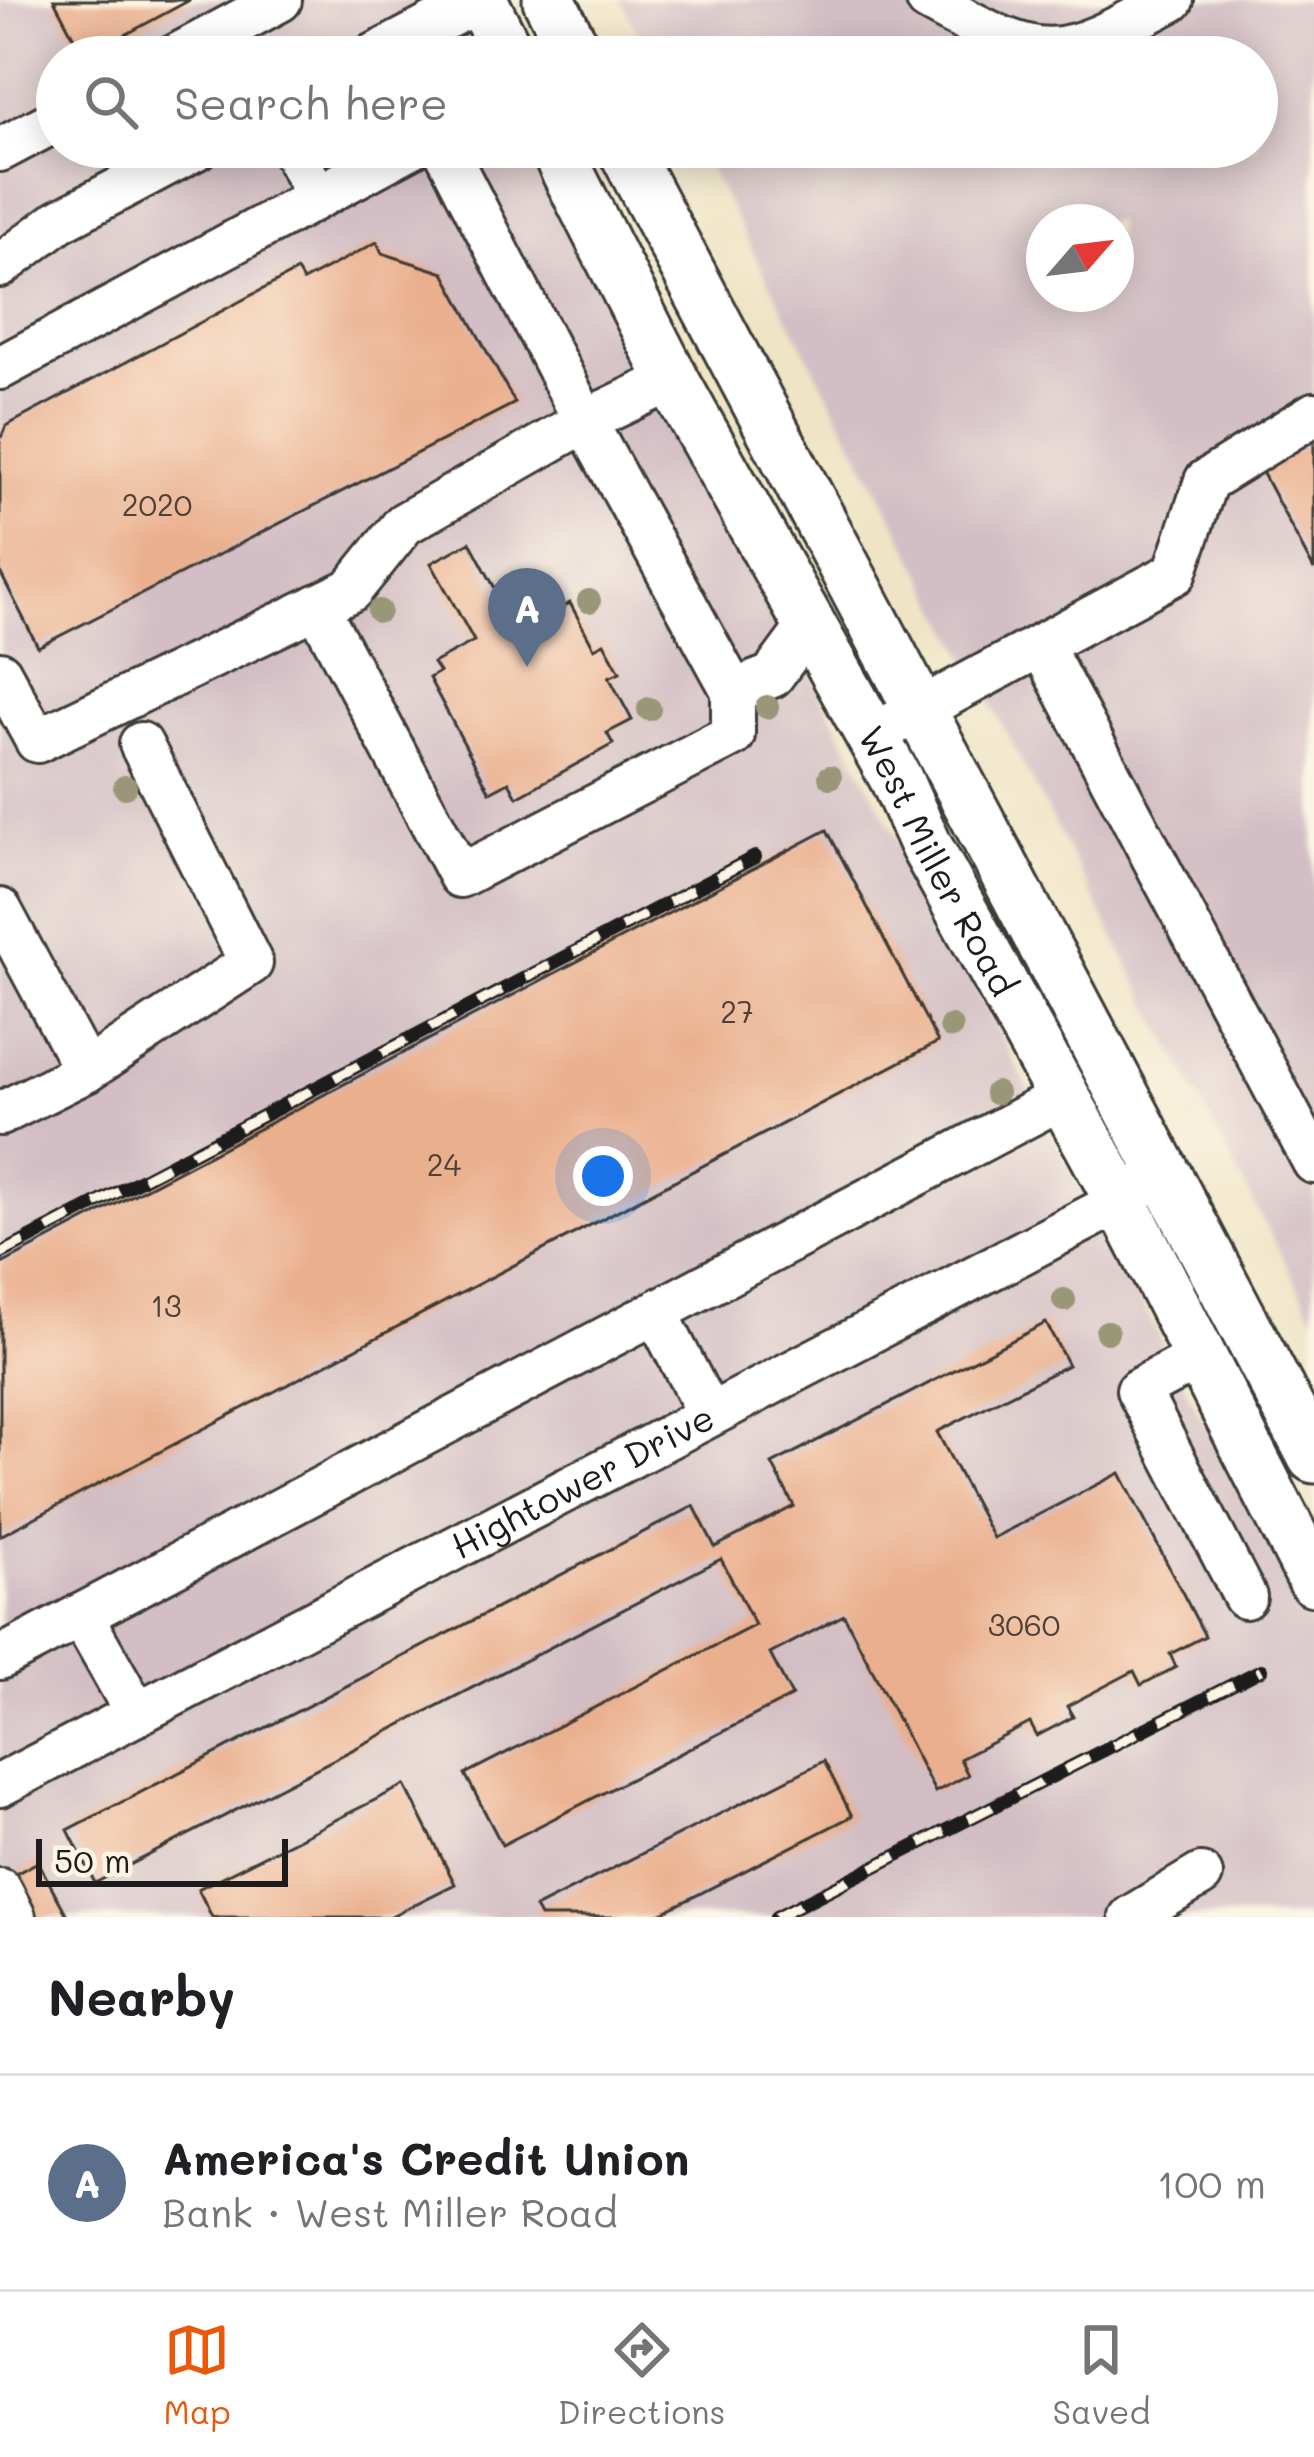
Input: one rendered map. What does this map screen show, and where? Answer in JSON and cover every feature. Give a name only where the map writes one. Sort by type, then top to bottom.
[{"type":"main road","points":[[480,0],[499,36]]},
{"type":"main road","points":[[549,0],[567,36]]},
{"type":"main road","name":"West Miller Road","points":[[566,168],[673,379],[1120,1201],[1314,1580]]},
{"type":"main road","name":"West Miller Road","points":[[634,168],[1314,1457]]},
{"type":"street","points":[[213,36],[280,0]]},
{"type":"street","points":[[411,36],[480,0]]},
{"type":"street","points":[[928,0],[993,36]]},
{"type":"street","points":[[1104,36],[1172,0]]},
{"type":"street","points":[[0,150],[36,131]]},
{"type":"street","points":[[0,266],[58,221],[159,168]]},
{"type":"street","points":[[302,168],[317,196]]},
{"type":"street","points":[[0,368],[371,168]]},
{"type":"street","points":[[317,606],[460,876],[733,735],[733,691],[585,421],[455,168]]},
{"type":"street","points":[[0,673],[37,741],[351,590],[404,524],[585,421],[673,379]]},
{"type":"street","points":[[871,736],[1175,573],[1206,481],[1314,413]]},
{"type":"street","points":[[733,691],[772,676],[809,626]]},
{"type":"street","points":[[1041,644],[1314,1162]]},
{"type":"street","points":[[0,1114],[86,1071],[251,963],[141,744]]},
{"type":"street","points":[[0,910],[86,1071]]},
{"type":"street","points":[[0,1658],[1063,1097]]},
{"type":"street","name":"Hightower Drive","points":[[0,1785],[1164,1175]]},
{"type":"street","points":[[656,1312],[710,1415]]},
{"type":"street","points":[[1200,1357],[1138,1390],[1245,1597]]},
{"type":"street","points":[[81,1615],[136,1714]]},
{"type":"street","points":[[1132,1917],[1201,1875]]},
{"type":"street","points":[[0,1889],[14,1917]]},
{"type":"shaded area","points":[[0,0],[455,0],[474,36],[36,36],[36,168],[544,168],[1314,1631],[1314,1917],[0,1917]]},
{"type":"shaded area","points":[[621,0],[1314,0],[1314,1317],[709,168],[1278,168],[1278,36],[640,36]]},
{"type":"building","points":[[54,0],[190,0],[123,36],[73,36]]},
{"type":"building","points":[[377,242],[382,253],[444,273],[515,403],[38,647],[0,572],[0,440],[6,426],[297,271],[303,281]]},
{"type":"building","points":[[1314,441],[1314,570],[1261,470]]},
{"type":"building","points":[[470,542],[511,618],[539,602],[547,616],[570,603],[594,648],[604,643],[620,672],[609,677],[632,720],[607,733],[613,744],[517,797],[509,782],[490,792],[429,678],[439,672],[433,663],[474,641],[431,563]]},
{"type":"building","points":[[827,830],[938,1042],[0,1536],[0,1265]]},
{"type":"building","points":[[1046,1323],[1068,1365],[937,1432],[993,1538],[1120,1473],[1205,1636],[1170,1654],[1176,1667],[1141,1685],[1134,1671],[1067,1706],[1073,1717],[1037,1736],[1030,1723],[960,1759],[968,1775],[935,1792],[844,1615],[770,1654],[792,1696],[502,1845],[465,1774],[755,1625],[721,1559],[95,1883],[68,1830],[694,1506],[715,1547],[794,1506],[772,1464]]},
{"type":"building","points":[[824,1761],[852,1816],[654,1917],[540,1917],[535,1908]]},
{"type":"building","points":[[405,1785],[455,1884],[389,1917],[212,1917],[198,1889]]},
{"type":"building","points":[[38,1862],[68,1917],[28,1917],[8,1878]]},
{"type":"railway","points":[[0,1254],[755,857]]},
{"type":"railway","points":[[776,1917],[1261,1670]]},
{"type":"place","name":"America's Credit Union","points":[[527,667]]}]
